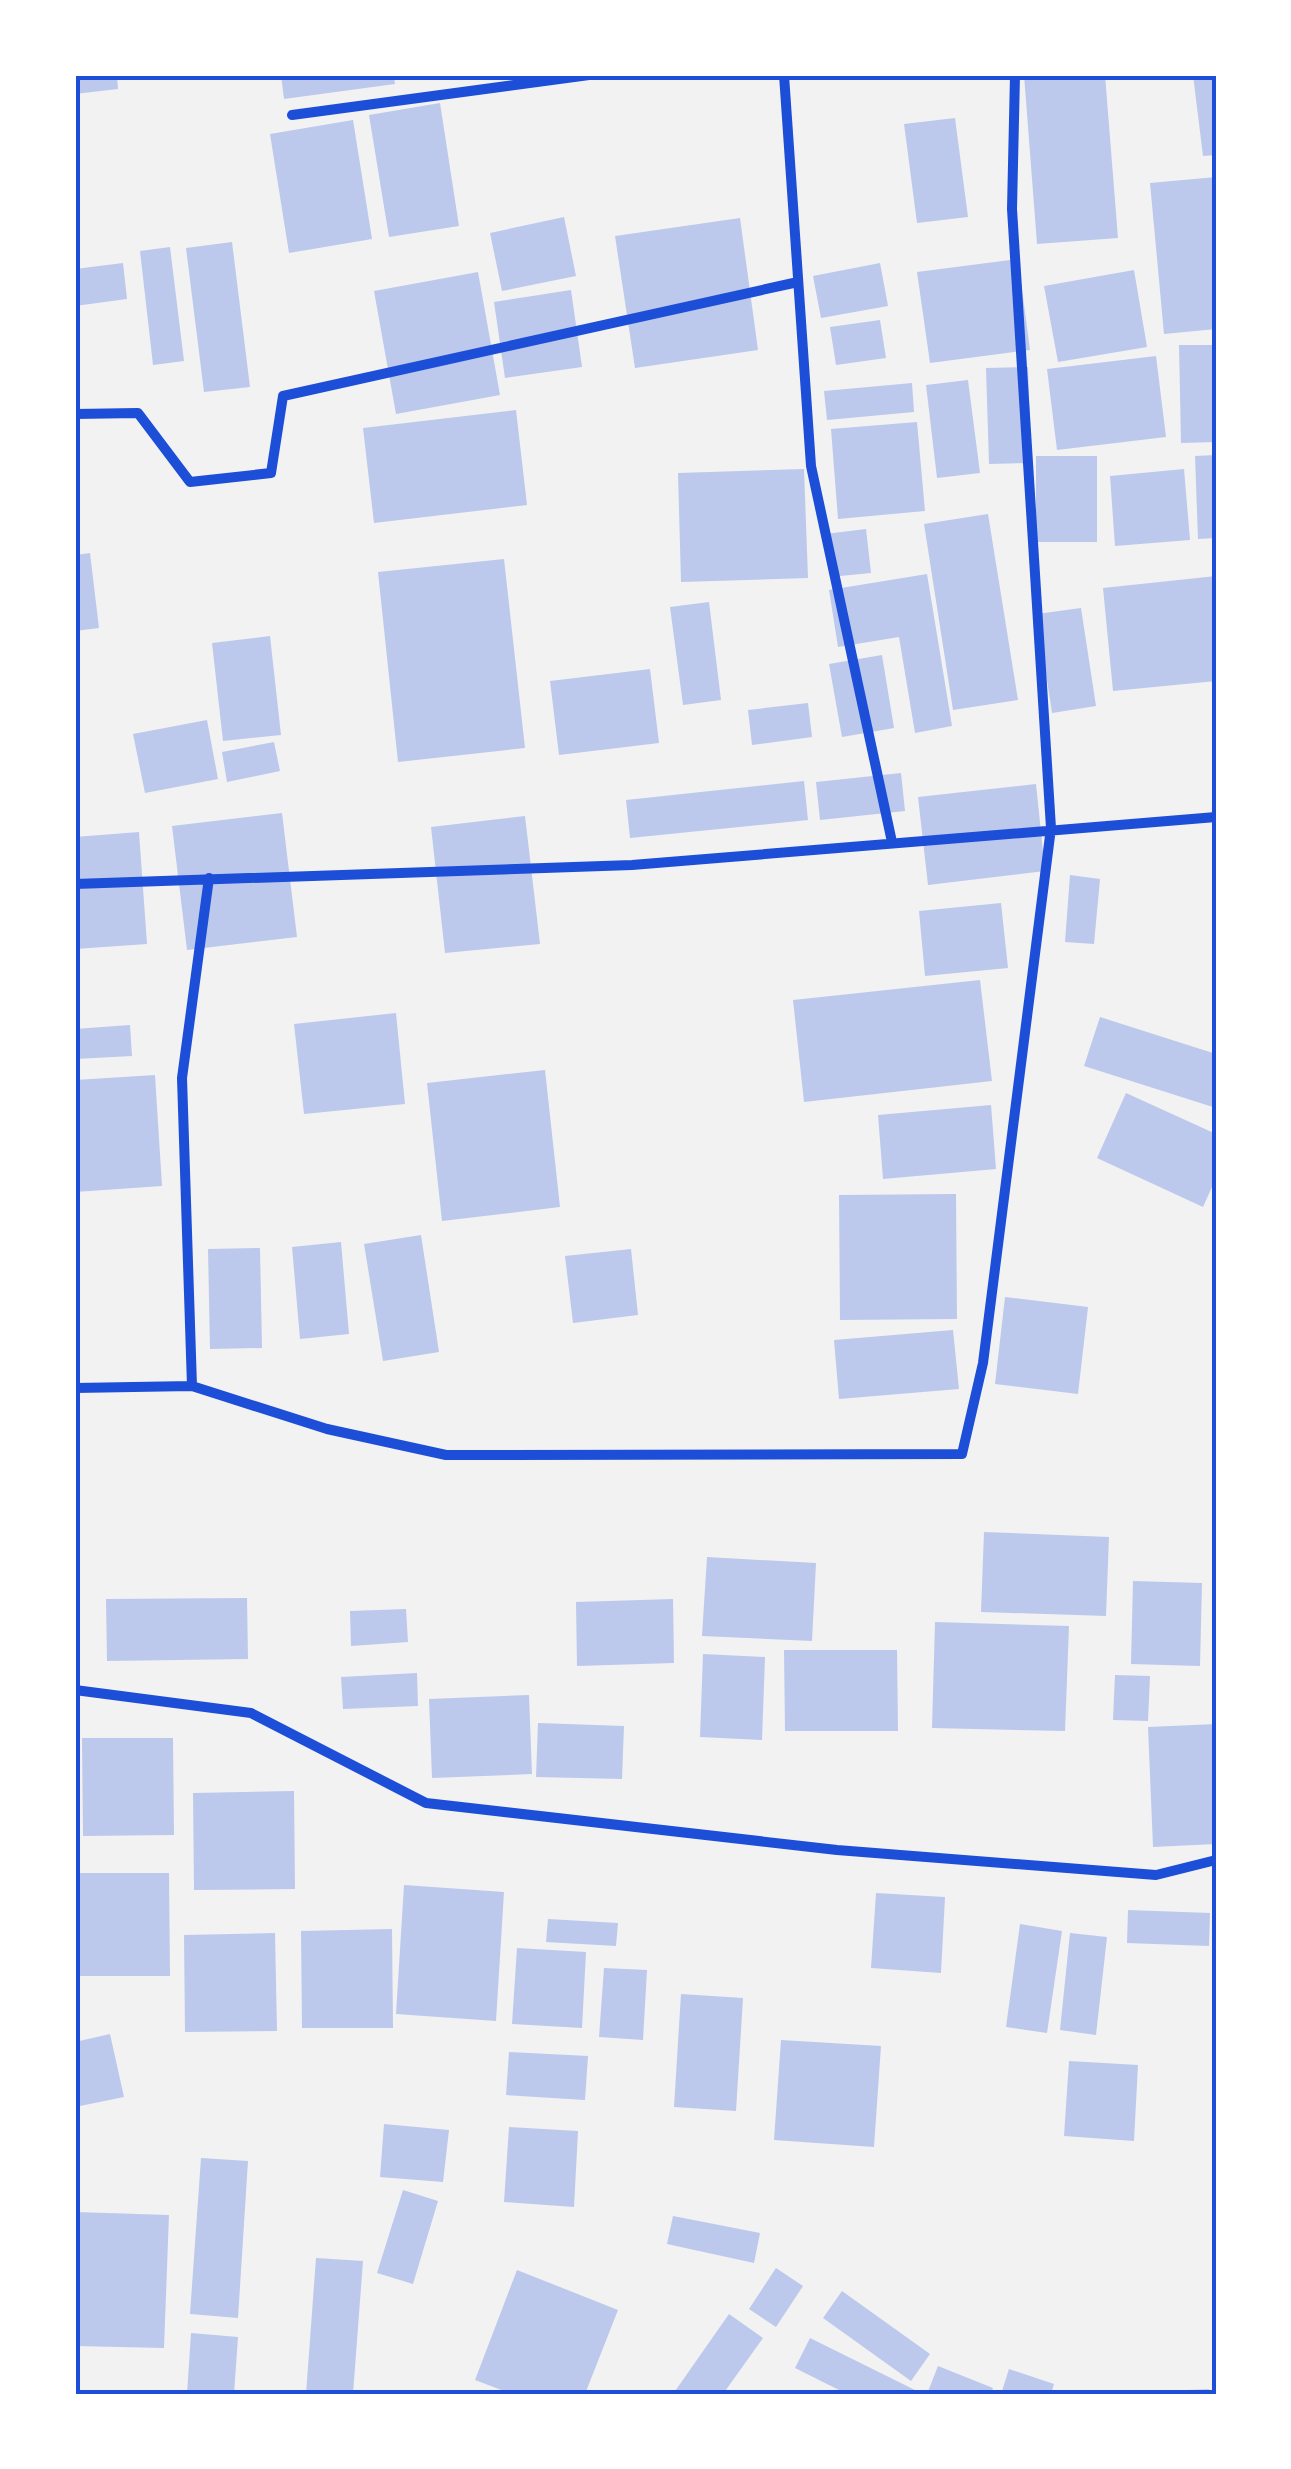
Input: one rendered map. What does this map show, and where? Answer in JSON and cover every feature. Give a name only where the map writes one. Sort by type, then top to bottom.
[{"type":"street","points":[[292,115],[589,75]]},
{"type":"street","points":[[784,75],[811,466],[892,842]]},
{"type":"street","points":[[75,1388],[192,1386],[327,1429],[446,1456],[962,1454],[983,1363],[1051,828],[1012,209],[1015,75]]},
{"type":"street","points":[[75,414],[138,412],[190,482],[271,473],[284,396],[798,282]]},
{"type":"street","points":[[75,884],[632,865],[1216,817]]},
{"type":"street","points":[[192,1386],[182,1078],[209,878]]},
{"type":"street","points":[[75,1690],[251,1714],[426,1803],[837,1850],[1156,1875],[1216,1860]]},
{"type":"building","points":[[75,75],[117,75],[118,89],[75,94]]},
{"type":"building","points":[[281,75],[394,75],[395,84],[284,99]]},
{"type":"building","points":[[1024,75],[1105,75],[1118,238],[1037,244]]},
{"type":"building","points":[[1193,75],[1216,75],[1216,155],[1203,156]]},
{"type":"building","points":[[440,103],[459,226],[389,237],[369,115]]},
{"type":"building","points":[[955,118],[968,217],[917,223],[904,124]]},
{"type":"building","points":[[353,120],[372,239],[289,253],[270,134]]},
{"type":"building","points":[[1216,177],[1216,329],[1164,334],[1150,183]]},
{"type":"building","points":[[564,217],[576,276],[502,291],[490,233]]},
{"type":"building","points":[[740,218],[758,350],[635,368],[615,236]]},
{"type":"building","points":[[232,242],[250,387],[204,392],[186,248]]},
{"type":"building","points":[[170,247],[184,361],[153,365],[140,251]]},
{"type":"building","points":[[1018,259],[1030,350],[930,363],[917,272]]},
{"type":"building","points":[[123,263],[127,299],[75,306],[75,269]]},
{"type":"building","points":[[880,263],[888,306],[821,318],[813,276]]},
{"type":"building","points":[[1134,270],[1147,347],[1058,362],[1044,286]]},
{"type":"building","points":[[478,272],[500,395],[396,414],[374,291]]},
{"type":"building","points":[[571,290],[582,367],[505,378],[494,302]]},
{"type":"building","points":[[880,320],[886,358],[836,365],[830,327]]},
{"type":"building","points":[[1179,345],[1216,345],[1216,442],[1181,443]]},
{"type":"building","points":[[1156,356],[1166,437],[1057,450],[1047,369]]},
{"type":"building","points":[[1028,367],[1031,463],[989,464],[986,368]]},
{"type":"building","points":[[968,380],[980,473],[937,478],[926,385]]},
{"type":"building","points":[[912,383],[914,412],[827,420],[824,391]]},
{"type":"building","points":[[516,410],[527,505],[374,523],[363,428]]},
{"type":"building","points":[[917,422],[925,511],[838,519],[831,429]]},
{"type":"building","points":[[1216,455],[1216,538],[1198,539],[1195,456]]},
{"type":"building","points":[[1036,456],[1097,456],[1097,542],[1036,542]]},
{"type":"building","points":[[804,469],[808,578],[681,582],[678,473]]},
{"type":"building","points":[[1184,469],[1190,540],[1115,546],[1110,476]]},
{"type":"building","points":[[988,514],[1018,700],[953,710],[924,524]]},
{"type":"building","points":[[866,529],[871,573],[830,577],[825,534]]},
{"type":"building","points":[[90,553],[99,628],[75,631],[75,555]]},
{"type":"building","points":[[504,559],[525,748],[398,762],[378,572]]},
{"type":"building","points":[[927,574],[952,726],[915,733],[899,637],[838,647],[829,590]]},
{"type":"building","points":[[1216,576],[1216,681],[1113,691],[1103,588]]},
{"type":"building","points":[[709,602],[721,700],[683,705],[670,607]]},
{"type":"building","points":[[1081,608],[1096,706],[1052,713],[1037,614]]},
{"type":"building","points":[[270,636],[281,735],[223,741],[212,643]]},
{"type":"building","points":[[882,655],[894,728],[842,737],[829,664]]},
{"type":"building","points":[[650,669],[659,743],[559,755],[550,681]]},
{"type":"building","points":[[808,703],[812,737],[752,745],[748,710]]},
{"type":"building","points":[[207,720],[218,779],[145,793],[133,734]]},
{"type":"building","points":[[274,742],[280,771],[227,782],[222,752]]},
{"type":"building","points":[[901,773],[905,811],[820,820],[816,782]]},
{"type":"building","points":[[804,781],[808,820],[630,838],[626,800]]},
{"type":"building","points":[[1036,784],[1045,871],[928,885],[918,797]]},
{"type":"building","points":[[282,813],[297,937],[187,950],[172,826]]},
{"type":"building","points":[[525,816],[540,944],[445,953],[431,827]]},
{"type":"building","points":[[139,832],[147,944],[75,949],[75,837]]},
{"type":"building","points":[[1070,875],[1100,879],[1094,944],[1065,942]]},
{"type":"building","points":[[1001,903],[1008,968],[925,976],[919,911]]},
{"type":"building","points":[[980,980],[992,1081],[804,1102],[793,1000]]},
{"type":"building","points":[[396,1013],[405,1104],[304,1114],[294,1024]]},
{"type":"building","points":[[1100,1017],[1216,1054],[1216,1108],[1084,1066]]},
{"type":"building","points":[[130,1025],[132,1056],[75,1059],[75,1029]]},
{"type":"building","points":[[545,1070],[560,1207],[442,1221],[427,1083]]},
{"type":"building","points":[[155,1075],[162,1186],[75,1192],[75,1080]]},
{"type":"building","points":[[1126,1093],[1216,1134],[1216,1178],[1203,1207],[1097,1158]]},
{"type":"building","points":[[991,1105],[996,1169],[883,1179],[878,1115]]},
{"type":"building","points":[[956,1194],[957,1319],[840,1320],[839,1195]]},
{"type":"building","points":[[421,1235],[439,1352],[383,1361],[364,1244]]},
{"type":"building","points":[[341,1242],[349,1334],[300,1339],[292,1247]]},
{"type":"building","points":[[260,1248],[262,1348],[210,1349],[208,1249]]},
{"type":"building","points":[[631,1249],[638,1315],[573,1323],[565,1256]]},
{"type":"building","points":[[1005,1297],[1088,1307],[1078,1394],[995,1384]]},
{"type":"building","points":[[953,1330],[959,1389],[839,1399],[834,1340]]},
{"type":"building","points":[[984,1532],[1109,1537],[1106,1616],[981,1612]]},
{"type":"building","points":[[707,1557],[816,1563],[812,1641],[702,1636]]},
{"type":"building","points":[[1133,1581],[1202,1583],[1200,1666],[1131,1664]]},
{"type":"building","points":[[247,1598],[248,1659],[107,1661],[106,1599]]},
{"type":"building","points":[[673,1599],[674,1663],[577,1666],[576,1602]]},
{"type":"building","points":[[406,1609],[408,1642],[351,1646],[350,1611]]},
{"type":"building","points":[[935,1622],[1069,1626],[1065,1731],[932,1728]]},
{"type":"building","points":[[784,1650],[897,1650],[898,1731],[785,1731]]},
{"type":"building","points":[[703,1654],[765,1657],[762,1740],[700,1737]]},
{"type":"building","points":[[417,1673],[418,1706],[343,1709],[341,1677]]},
{"type":"building","points":[[1115,1675],[1150,1676],[1148,1721],[1113,1720]]},
{"type":"building","points":[[529,1695],[532,1774],[432,1778],[429,1699]]},
{"type":"building","points":[[538,1723],[624,1726],[622,1779],[536,1777]]},
{"type":"building","points":[[1216,1724],[1216,1844],[1153,1847],[1148,1727]]},
{"type":"building","points":[[82,1738],[173,1738],[174,1835],[83,1836]]},
{"type":"building","points":[[294,1791],[295,1889],[194,1890],[193,1793]]},
{"type":"building","points":[[77,1873],[169,1873],[170,1976],[78,1976]]},
{"type":"building","points":[[404,1885],[504,1892],[496,2021],[396,2014]]},
{"type":"building","points":[[876,1893],[945,1897],[941,1973],[871,1968]]},
{"type":"building","points":[[1128,1910],[1210,1913],[1209,1946],[1127,1943]]},
{"type":"building","points":[[548,1919],[618,1923],[616,1946],[546,1942]]},
{"type":"building","points":[[1020,1924],[1062,1931],[1047,2033],[1006,2027]]},
{"type":"building","points":[[392,1929],[393,2028],[302,2028],[301,1931]]},
{"type":"building","points":[[275,1933],[277,2031],[185,2032],[184,1935]]},
{"type":"building","points":[[1070,1933],[1107,1937],[1096,2035],[1060,2030]]},
{"type":"building","points":[[517,1948],[586,1952],[582,2028],[512,2024]]},
{"type":"building","points":[[604,1968],[647,1970],[643,2040],[599,2037]]},
{"type":"building","points":[[681,1994],[743,1998],[736,2111],[674,2107]]},
{"type":"building","points":[[110,2034],[124,2097],[75,2107],[75,2042]]},
{"type":"building","points":[[781,2040],[881,2046],[874,2147],[774,2140]]},
{"type":"building","points":[[509,2052],[588,2056],[585,2100],[506,2095]]},
{"type":"building","points":[[1069,2061],[1138,2065],[1134,2141],[1064,2136]]},
{"type":"building","points":[[384,2124],[449,2130],[443,2182],[380,2177]]},
{"type":"building","points":[[509,2127],[578,2131],[574,2207],[504,2202]]},
{"type":"building","points":[[201,2158],[248,2161],[238,2318],[190,2314]]},
{"type":"building","points":[[403,2190],[438,2201],[413,2284],[377,2273]]},
{"type":"building","points":[[75,2212],[169,2215],[164,2348],[75,2346]]},
{"type":"building","points":[[673,2216],[760,2233],[754,2263],[667,2244]]},
{"type":"building","points":[[316,2258],[363,2261],[353,2394],[306,2394]]},
{"type":"building","points":[[776,2268],[803,2286],[776,2327],[749,2309]]},
{"type":"building","points":[[517,2270],[618,2310],[585,2394],[512,2394],[475,2380]]},
{"type":"building","points":[[842,2291],[930,2354],[911,2381],[823,2318]]},
{"type":"building","points":[[729,2314],[763,2338],[723,2394],[673,2394]]},
{"type":"building","points":[[191,2333],[238,2337],[234,2394],[187,2394]]},
{"type":"building","points":[[810,2338],[915,2390],[913,2394],[847,2394],[795,2368]]},
{"type":"building","points":[[938,2366],[993,2388],[991,2394],[927,2394]]},
{"type":"building","points":[[1009,2369],[1054,2384],[1051,2394],[1001,2394]]},
{"type":"building","points":[[1209,2389],[1209,2394],[1164,2394],[1164,2391]]}]
